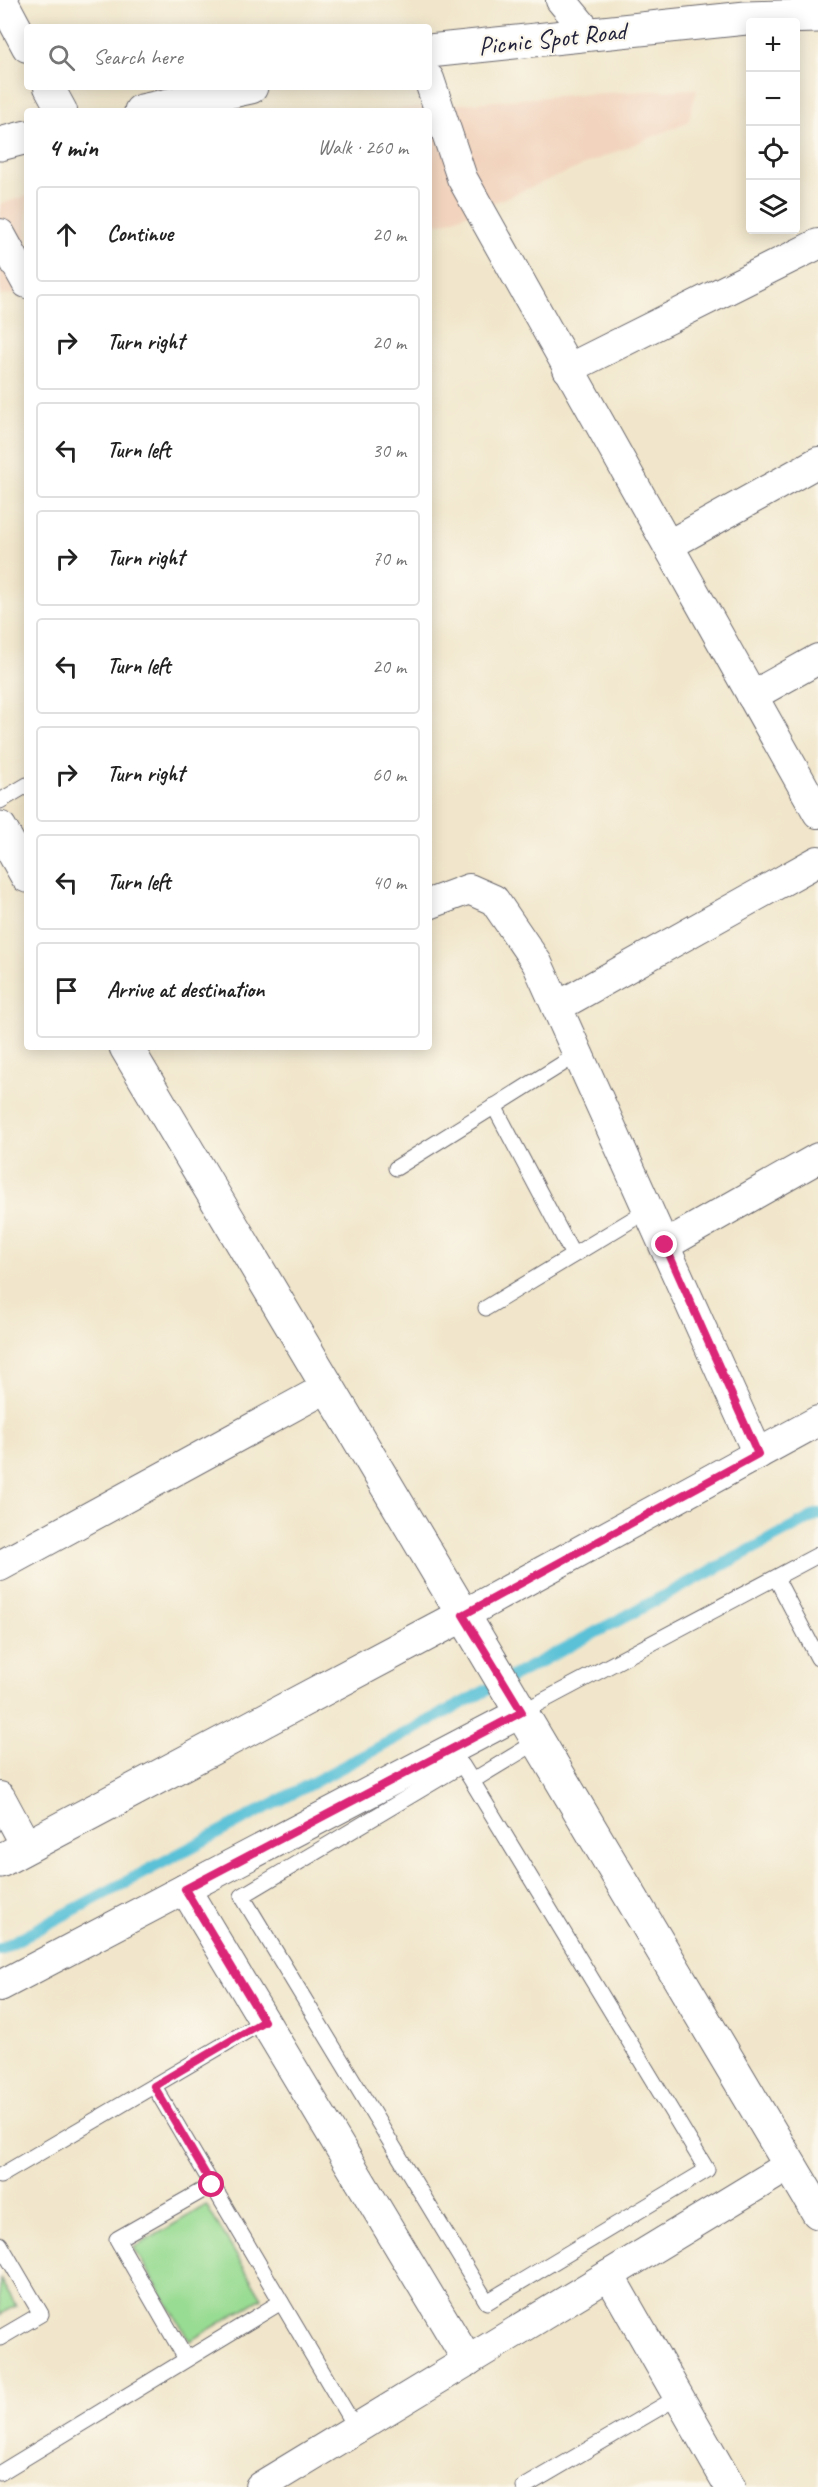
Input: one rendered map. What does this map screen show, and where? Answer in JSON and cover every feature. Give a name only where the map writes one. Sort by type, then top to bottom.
[{"type":"street","points":[[2,0],[24,41]]},
{"type":"street","points":[[561,0],[590,35]]},
{"type":"street","name":"Picnic Spot Road","points":[[432,51],[746,18],[818,16]]},
{"type":"street","points":[[432,88],[462,178],[818,813]]},
{"type":"street","points":[[51,90],[60,108]]},
{"type":"street","points":[[155,108],[237,90]]},
{"type":"street","points":[[0,144],[24,138]]},
{"type":"street","points":[[0,234],[24,278]]},
{"type":"street","points":[[568,369],[818,244]]},
{"type":"street","points":[[669,545],[818,462]]},
{"type":"street","points":[[752,696],[818,659]]},
{"type":"street","points":[[0,828],[24,871]]},
{"type":"street","points":[[557,1007],[818,861]]},
{"type":"street","points":[[432,903],[469,889],[494,900],[537,963],[758,1454]]},
{"type":"street","points":[[128,1050],[817,2209]]},
{"type":"street","points":[[665,1245],[818,1158]]},
{"type":"street","points":[[0,1566],[328,1387]]},
{"type":"street","points":[[0,1797],[14,1854],[463,1615],[818,1421]]},
{"type":"street","points":[[0,1986],[185,1889],[517,1705]]},
{"type":"street","points":[[185,1889],[468,2361]]},
{"type":"street","points":[[275,2483],[356,2429],[790,2165]]},
{"type":"street","points":[[609,2275],[730,2487]]},
{"type":"lane","points":[[0,801],[24,787]]},
{"type":"lane","points":[[396,1168],[578,1054]]},
{"type":"lane","points":[[494,1106],[573,1256]]},
{"type":"lane","points":[[486,1308],[648,1210]]},
{"type":"lane","points":[[517,1705],[776,1578],[818,1555]]},
{"type":"lane","points":[[776,1578],[818,1658]]},
{"type":"lane","points":[[472,1781],[538,1741]]},
{"type":"lane","points":[[462,1765],[472,1781],[707,2170],[487,2301],[242,1896],[462,1765]]},
{"type":"lane","points":[[0,2176],[264,2021]]},
{"type":"lane","points":[[154,2086],[356,2429]]},
{"type":"lane","points":[[186,2360],[117,2240],[212,2185]]},
{"type":"lane","points":[[0,2244],[41,2314],[0,2338]]},
{"type":"lane","points":[[1,2470],[282,2302]]},
{"type":"lane","points":[[524,2487],[678,2397]]},
{"type":"shaded area","points":[[697,89],[688,122],[447,222],[432,224],[432,108],[411,108],[581,94]]},
{"type":"shaded area","points":[[24,197],[24,292],[0,296],[0,204]]},
{"type":"green space","points":[[206,2205],[262,2298],[190,2341],[134,2248]]},
{"type":"green space","points":[[0,2279],[16,2306],[0,2315]]},
{"type":"waterway","points":[[0,1949],[818,1514]]},
{"type":"route","points":[[212,2185],[154,2086],[264,2021],[185,1889],[522,1712],[463,1615],[758,1454],[665,1245]]}]
